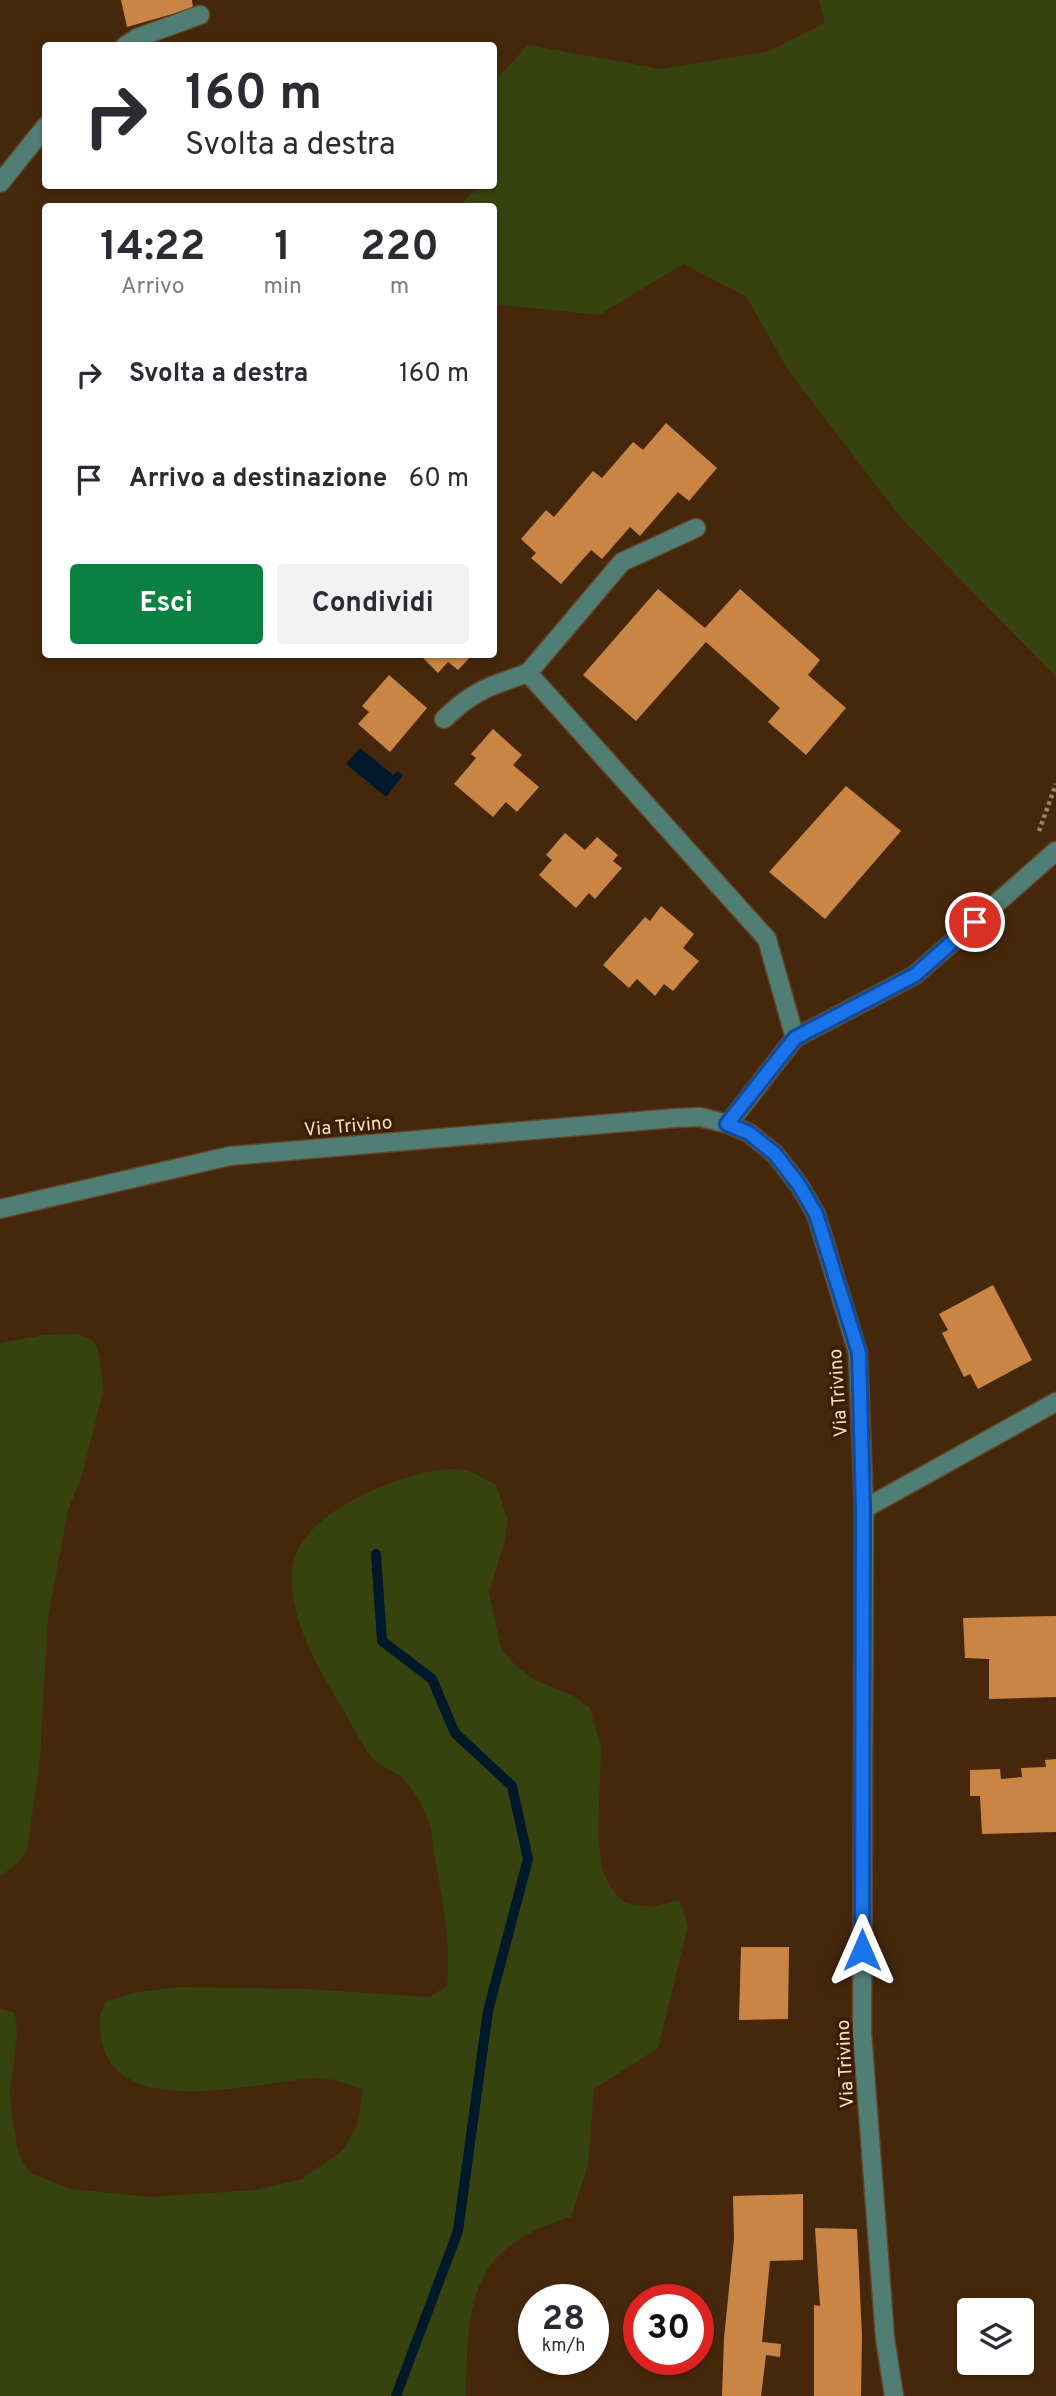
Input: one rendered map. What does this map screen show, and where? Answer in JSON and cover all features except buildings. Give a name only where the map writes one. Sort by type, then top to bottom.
[{"type":"street","points":[[131,42],[200,15]]},
{"type":"street","points":[[0,183],[42,131]]},
{"type":"street","points":[[444,719],[462,702],[485,687],[528,673],[622,562],[696,528]]},
{"type":"street","points":[[528,673],[767,939],[795,1038]]},
{"type":"street","points":[[727,1124],[795,1038],[915,975],[1056,851]]},
{"type":"street","name":"Via Trivino","points":[[0,1209],[230,1156],[675,1118],[700,1118],[727,1124],[749,1133],[775,1154],[799,1185],[816,1214],[859,1353],[863,1509],[862,2032],[885,2338],[894,2396]]},
{"type":"street","points":[[863,1509],[1056,1402]]},
{"type":"green space","points":[[819,0],[1056,0],[1056,677],[901,518],[788,370],[746,296],[683,264],[599,315],[497,304],[497,203],[463,203],[476,189],[497,189],[497,79],[528,45],[661,69],[770,51],[825,23]]},
{"type":"green space","points":[[78,1334],[95,1342],[103,1392],[82,1475],[68,1510],[48,1617],[40,1758],[27,1850],[18,1863],[0,1876],[0,1343],[44,1335]]},
{"type":"green space","points":[[446,1469],[468,1470],[496,1485],[508,1520],[504,1544],[489,1592],[501,1650],[518,1668],[535,1680],[572,1695],[590,1708],[601,1748],[598,1832],[602,1869],[612,1890],[625,1903],[652,1907],[679,1900],[688,1925],[658,2048],[594,2089],[588,2165],[571,2217],[537,2229],[511,2244],[493,2262],[481,2282],[473,2306],[469,2333],[466,2396],[0,2396],[0,2009],[15,2013],[17,2033],[10,2093],[19,2155],[29,2172],[70,2189],[150,2197],[255,2190],[302,2179],[343,2150],[357,2126],[363,2089],[321,2078],[194,2091],[162,2089],[135,2082],[114,2067],[102,2042],[100,2016],[107,2001],[139,1992],[177,1987],[306,1989],[429,1997],[447,1986],[447,1934],[429,1821],[405,1781],[377,1762],[359,1738],[304,1637],[292,1588],[292,1572],[297,1551],[310,1532],[329,1515],[352,1501],[402,1479]]},
{"type":"water","points":[[360,748],[393,775],[398,771],[403,775],[386,797],[346,764]]},
{"type":"waterway","points":[[376,1554],[382,1641],[432,1679],[455,1733],[512,1786],[528,1859],[488,2011],[458,2231],[396,2396]]},
{"type":"route","points":[[862,1950],[863,1509],[859,1353],[816,1214],[799,1185],[775,1154],[749,1133],[727,1124],[795,1038],[915,975],[975,922]]}]
